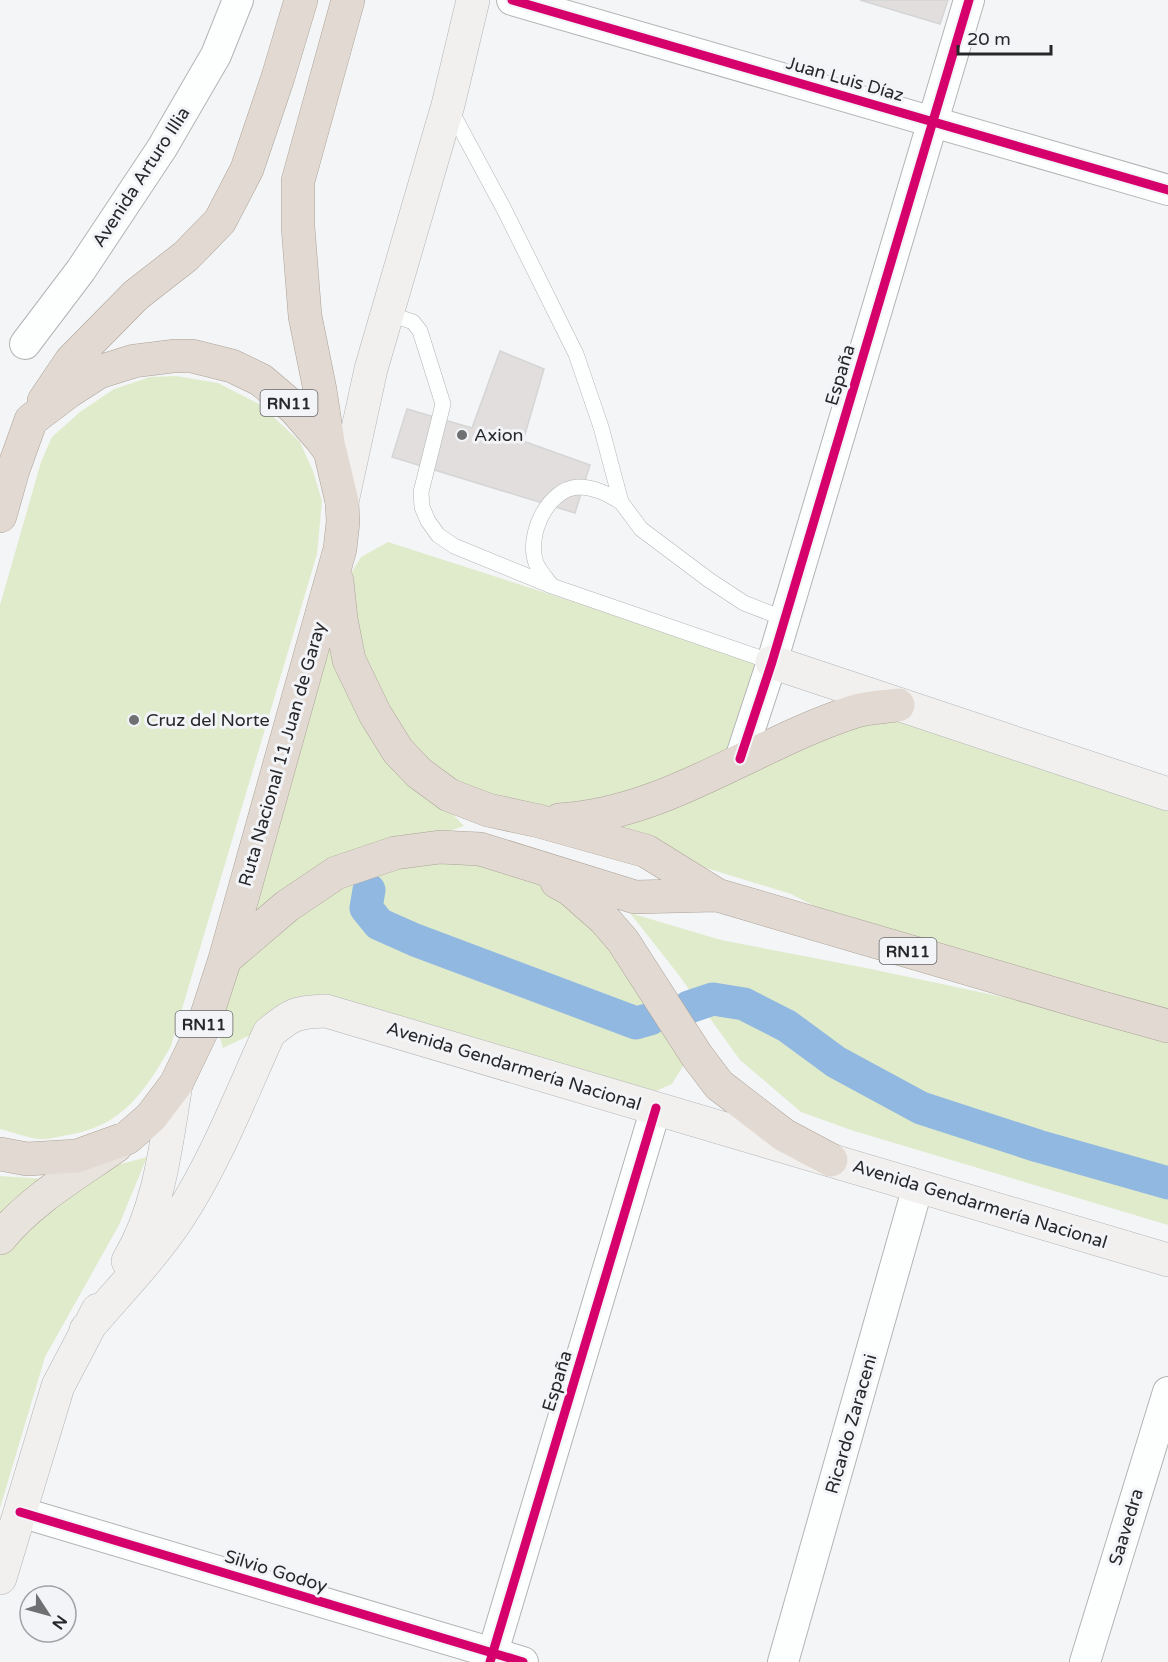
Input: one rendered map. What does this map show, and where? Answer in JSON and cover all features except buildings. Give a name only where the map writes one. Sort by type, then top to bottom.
[{"type":"highway","points":[[0,516],[13,470],[32,420],[71,361],[136,295],[186,256],[220,221],[247,169],[301,0]]},
{"type":"highway","name":"Ruta Nacional 11 Juan de Garay","points":[[348,0],[298,181],[298,227],[305,316],[321,390],[330,451],[342,502],[344,522],[337,588],[349,660],[375,714],[398,751],[419,773],[450,795],[488,810],[539,821],[646,851],[717,895],[1168,1026]]},
{"type":"highway","points":[[339,31],[368,0]]},
{"type":"highway","name":"Ruta Nacional 11 Juan de Garay","points":[[32,420],[99,372],[134,361],[192,356],[232,366],[261,380],[295,409],[330,451]]},
{"type":"highway","name":"Ruta Nacional 11 Juan de Garay","points":[[0,1154],[27,1159],[77,1156],[128,1138],[151,1117],[176,1084],[202,1030],[225,959],[340,549]]},
{"type":"highway","points":[[539,821],[582,818],[609,813],[664,796],[740,759],[855,711],[898,705]]},
{"type":"highway","name":"Ruta Nacional 11 Juan de Garay","points":[[225,959],[287,906],[336,873],[395,853],[440,847],[480,849],[635,897],[717,895]]},
{"type":"highway","points":[[533,866],[570,889],[604,919],[623,941],[697,1056],[719,1085],[784,1135],[831,1160]]},
{"type":"main road","points":[[342,502],[371,369],[448,105],[473,0]]},
{"type":"main road","points":[[772,662],[1168,794]]},
{"type":"main road","name":"Avenida Gendarmería Nacional","points":[[86,1330],[149,1257],[179,1217],[210,1163],[269,1033],[300,1012],[326,1011],[1168,1260]]},
{"type":"main road","points":[[0,1578],[58,1386],[86,1330],[131,1256],[150,1213],[166,1146],[176,1084]]},
{"type":"main road","points":[[0,1238],[9,1227],[37,1203],[128,1138]]},
{"type":"street","name":"Avenida Arturo Illia","points":[[25,344],[81,270],[162,148],[216,55],[238,0]]},
{"type":"street","name":"Juan Luis Díaz","points":[[512,0],[1168,190]]},
{"type":"street","name":"España","points":[[740,759],[785,619],[969,0]]},
{"type":"street","name":"España","points":[[492,1658],[656,1108]]},
{"type":"street","name":"Ricardo Zaraceni","points":[[783,1662],[918,1186]]},
{"type":"street","name":"Saavedra","points":[[1085,1662],[1168,1392]]},
{"type":"street","name":"Silvio Godoy","points":[[20,1512],[492,1658],[523,1662]]},
{"type":"lane","points":[[448,105],[505,211],[576,354],[601,426],[621,502],[641,529],[709,580],[744,603],[785,619]]},
{"type":"lane","points":[[387,314],[413,322],[420,331],[443,404],[421,492],[422,507],[438,535],[454,546],[552,586],[772,662]]},
{"type":"lane","points":[[552,586],[536,563],[533,540],[540,517],[554,498],[576,487],[598,489],[621,502]]},
{"type":"green space","points":[[176,376],[218,383],[261,405],[300,442],[313,471],[322,501],[317,554],[171,1046],[152,1078],[118,1115],[104,1124],[87,1130],[50,1138],[35,1138],[0,1129],[0,605],[41,462],[52,437],[80,412],[114,389],[150,377]]},
{"type":"green space","points":[[388,542],[767,664],[737,758],[547,816],[448,788],[378,710],[343,586],[361,557]]},
{"type":"green space","points":[[332,600],[417,777],[464,826],[399,848],[231,949]]},
{"type":"green space","points":[[900,711],[1168,798],[1168,1018],[878,939],[791,894],[583,830]]},
{"type":"green space","points":[[476,855],[566,894],[679,1038],[683,1066],[672,1084],[647,1095],[322,1001],[223,1048],[214,1017],[233,960],[342,879]]},
{"type":"green space","points":[[630,913],[721,940],[1008,998],[1168,1042],[1168,1225],[851,1130],[801,1112],[740,1060],[678,974]]},
{"type":"green space","points":[[147,1157],[119,1225],[45,1357],[0,1508],[0,1176],[62,1180]]},
{"type":"waterway","points":[[369,890],[366,908],[379,924],[415,940],[636,1023],[650,1019]]},
{"type":"waterway","points":[[689,1007],[713,999],[744,1004],[787,1026],[836,1062],[921,1108],[1038,1146],[1168,1183]]},
{"type":"cycle path","points":[[512,0],[1168,190]]},
{"type":"cycle path","points":[[740,759],[772,662],[969,0]]},
{"type":"cycle path","points":[[490,1662],[656,1108]]},
{"type":"cycle path","points":[[20,1512],[523,1662]]},
{"type":"place","name":"Axion","points":[[462,435]]},
{"type":"place","name":"Cruz del Norte","points":[[134,720]]}]
